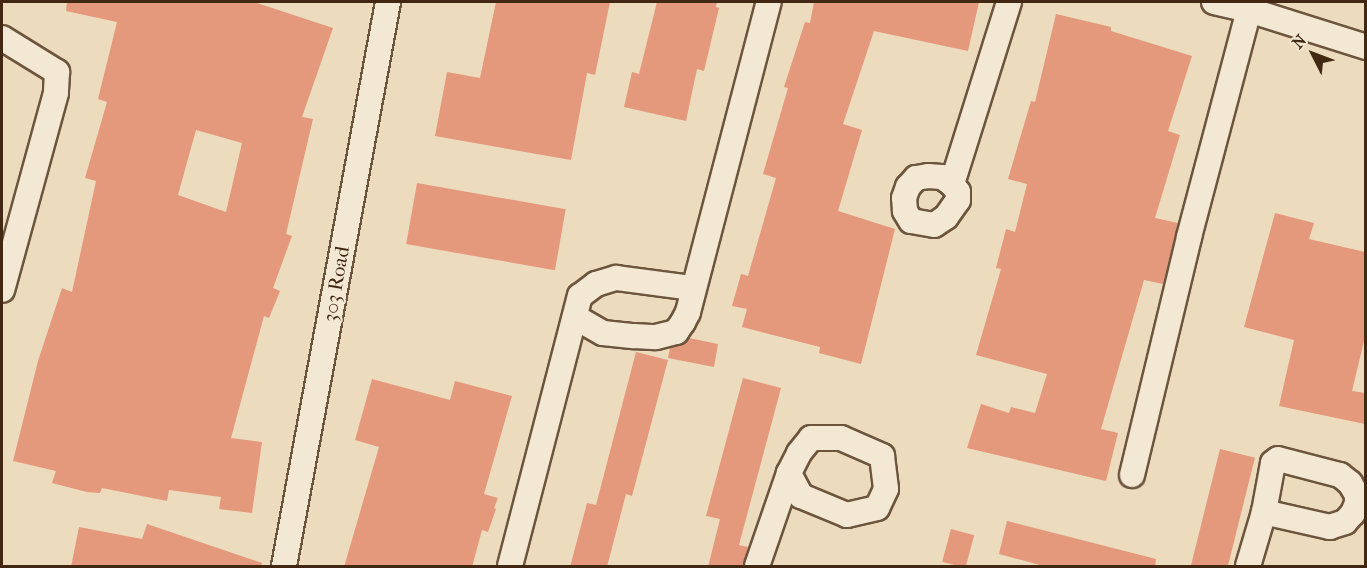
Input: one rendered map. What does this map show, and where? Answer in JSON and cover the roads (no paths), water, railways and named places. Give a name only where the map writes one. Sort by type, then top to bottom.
[{"type":"street","name":"303 Road","points":[[284,567],[388,2]]},
{"type":"street","points":[[575,317],[603,333],[656,337],[676,332],[688,312],[692,288],[769,2]]},
{"type":"street","points":[[952,183],[1009,2]]},
{"type":"street","points":[[1214,2],[1249,10],[1365,47]]},
{"type":"street","points":[[1132,475],[1189,237],[1249,10]]},
{"type":"street","points":[[2,38],[57,72],[56,93],[2,290]]},
{"type":"street","points":[[510,567],[580,296],[596,284],[616,278],[692,288]]},
{"type":"street","points":[[757,567],[789,473]]},
{"type":"street","points":[[1248,567],[1264,512]]}]
